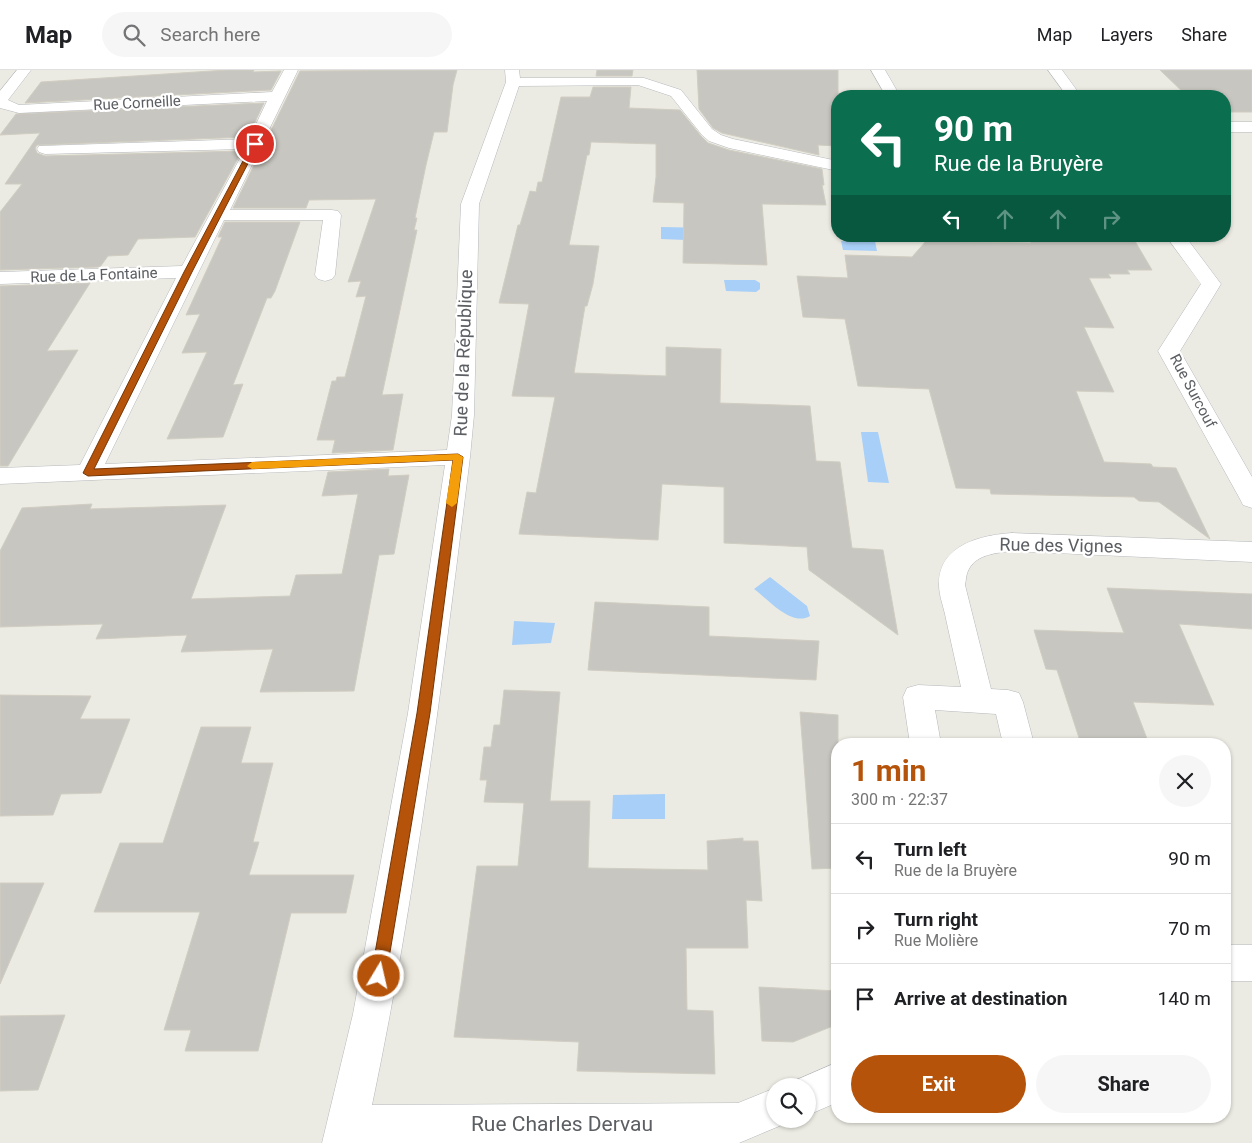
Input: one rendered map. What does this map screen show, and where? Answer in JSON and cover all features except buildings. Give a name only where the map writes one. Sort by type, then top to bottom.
[{"type":"street","name":"Rue Corneille","points":[[24,70],[0,102],[19,109],[276,96]]},
{"type":"street","points":[[88,473],[188,272],[255,144],[276,96],[291,70]]},
{"type":"street","points":[[639,82],[658,70]]},
{"type":"street","points":[[878,70],[890,90]]},
{"type":"street","points":[[1055,70],[1070,90]]},
{"type":"street","points":[[512,76],[639,82],[676,93],[707,132],[715,138],[831,164]]},
{"type":"street","name":"Rue de la République","points":[[344,1134],[372,1014],[423,713],[458,457],[463,415],[470,204],[512,76]]},
{"type":"street","points":[[1231,126],[1252,127]]},
{"type":"street","points":[[45,149],[255,144]]},
{"type":"street","points":[[218,215],[332,215],[325,275]]},
{"type":"street","name":"Rue Surcouf","points":[[1180,242],[1211,284],[1170,352],[1252,499]]},
{"type":"street","name":"Rue de La Fontaine","points":[[0,278],[188,272]]},
{"type":"street","points":[[0,476],[458,457]]},
{"type":"street","name":"Rue des Vignes","points":[[979,700],[952,585],[956,565],[972,551],[989,544],[1012,542],[1252,552]]},
{"type":"street","points":[[925,738],[918,698],[1008,702],[1017,738]]},
{"type":"street","points":[[1231,963],[1252,964]]},
{"type":"street","points":[[816,1091],[831,1085]]},
{"type":"street","name":"Rue Charles Dervau","points":[[344,1134],[738,1123],[766,1112]]},
{"type":"water","points":[[661,227],[713,228],[711,241],[661,239]]},
{"type":"water","points":[[841,242],[875,242],[877,251],[843,250]]},
{"type":"water","points":[[724,280],[755,280],[760,283],[760,289],[756,292],[726,291]]},
{"type":"water","points":[[861,432],[878,432],[889,483],[868,482]]},
{"type":"water","points":[[770,577],[807,606],[810,616],[795,618],[788,615],[780,611],[754,589]]},
{"type":"water","points":[[514,621],[555,623],[551,643],[512,645]]},
{"type":"water","points":[[665,794],[665,819],[612,819],[613,795]]},
{"type":"slow traffic","points":[[252,466],[458,457],[452,503]]},
{"type":"route","points":[[255,144],[188,272],[88,473],[458,457],[423,713],[379,976]]}]
